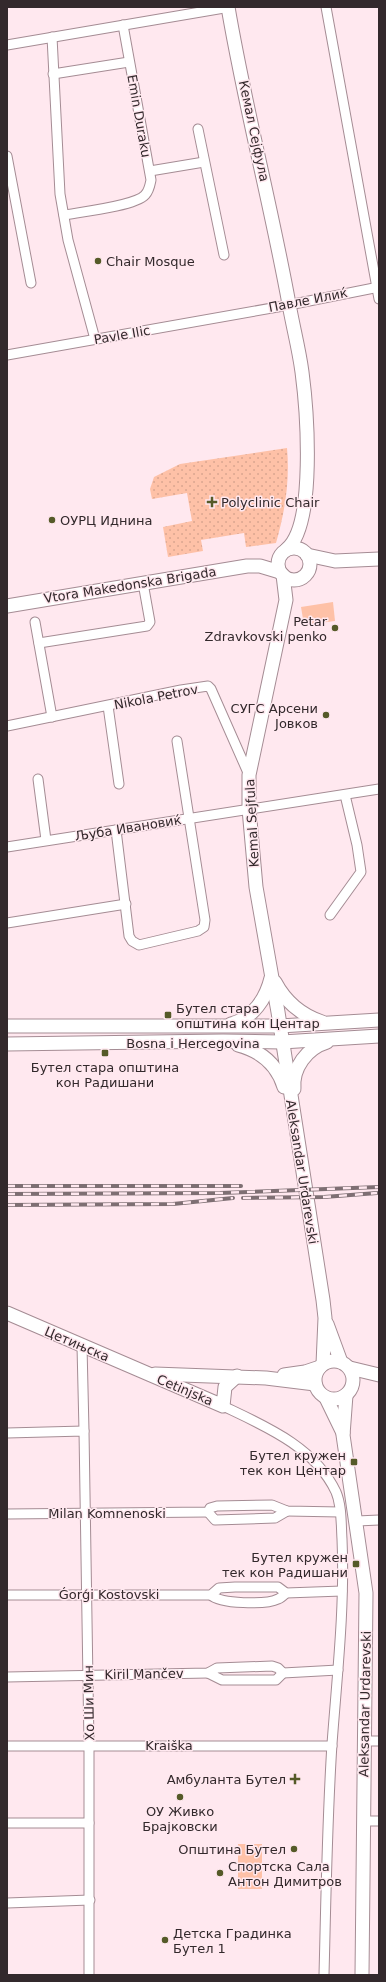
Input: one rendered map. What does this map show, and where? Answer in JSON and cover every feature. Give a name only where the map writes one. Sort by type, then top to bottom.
[{"type":"street","points":[[7,45],[229,7]]},
{"type":"street","name":"Кемал Сејфула","points":[[229,7],[289,305]]},
{"type":"street","points":[[326,7],[379,299]]},
{"type":"street","name":"Emin Duraku","points":[[64,215],[130,203],[141,199],[150,188],[150,171],[123,25]]},
{"type":"street","points":[[52,37],[60,194],[68,240],[95,339]]},
{"type":"street","name":"Emin Duraku","points":[[53,74],[129,62]]},
{"type":"street","points":[[198,129],[224,255]]},
{"type":"street","points":[[7,156],[31,283]]},
{"type":"street","name":"Emin Duraku","points":[[150,171],[204,162]]},
{"type":"street","name":"Павле Илиќ","points":[[95,339],[289,305],[378,287]]},
{"type":"street","points":[[286,600],[282,574],[278,563],[284,553],[295,542],[300,531],[305,496],[308,443],[302,372],[289,305]]},
{"type":"street","name":"Pavle Ilic","points":[[7,355],[95,339]]},
{"type":"street","points":[[286,600],[309,564],[300,531]]},
{"type":"street","points":[[284,553],[296,548],[306,554],[335,561],[379,559]]},
{"type":"street","name":"Vtora Makedonska Brigada","points":[[7,606],[254,566],[284,553]]},
{"type":"street","points":[[282,574],[291,579],[302,576],[335,561]]},
{"type":"street","name":"Vtora Makedonska Brigada","points":[[254,566],[282,574]]},
{"type":"street","points":[[39,643],[147,626],[150,622],[143,583]]},
{"type":"street","name":"Kemal Sejfula","points":[[280,1026],[256,887],[249,809],[249,775],[286,600]]},
{"type":"street","points":[[35,622],[52,717]]},
{"type":"street","name":"Nikola Petrov","points":[[7,726],[181,690],[208,686],[211,689],[249,775]]},
{"type":"street","points":[[108,706],[119,784]]},
{"type":"street","points":[[116,830],[129,936],[132,941],[138,945],[198,931],[204,927],[205,920],[177,741]]},
{"type":"street","points":[[38,779],[46,840]]},
{"type":"street","name":"Љуба Ивановиќ","points":[[7,847],[379,789]]},
{"type":"street","points":[[330,915],[361,872],[357,845],[345,795]]},
{"type":"street","points":[[7,923],[126,904]]},
{"type":"street","points":[[272,976],[286,998],[295,1007],[306,1015],[326,1024]]},
{"type":"street","points":[[223,1026],[235,1023],[247,1017],[257,1009],[266,994],[272,976]]},
{"type":"street","name":"Bosna i Hercegovina","points":[[7,1026],[280,1026],[379,1020]]},
{"type":"street","name":"Aleksandar Urdarevski","points":[[280,1026],[325,1318],[322,1366]]},
{"type":"street","name":"Bosna i Hercegovina","points":[[7,1044],[223,1041],[282,1042],[335,1040],[379,1036]]},
{"type":"street","points":[[294,1119],[295,1107],[293,1084],[298,1066],[304,1057],[313,1049],[323,1043],[335,1040]]},
{"type":"street","points":[[223,1041],[254,1051],[264,1056],[273,1065],[283,1083],[294,1119]]},
{"type":"street","name":"Цетињска","points":[[7,1313],[147,1374]]},
{"type":"street","name":"Aleksandar Urdarevski","points":[[325,1318],[345,1365]]},
{"type":"street","name":"Хо Ши Мин","points":[[82,1346],[89,1744],[89,1975]]},
{"type":"street","points":[[266,1378],[305,1372],[329,1362],[345,1365],[379,1376]]},
{"type":"street","points":[[345,1365],[354,1380],[350,1391]]},
{"type":"street","points":[[322,1366],[315,1378],[315,1384],[317,1390],[326,1398],[336,1399],[379,1376]]},
{"type":"street","points":[[147,1374],[237,1376],[315,1384]]},
{"type":"street","name":"Cetinjska","points":[[147,1374],[223,1406]]},
{"type":"street","points":[[237,1376],[225,1387],[223,1406],[268,1428],[291,1442],[312,1460],[328,1477],[337,1494],[340,1512],[343,1556],[342,1591],[332,1746],[324,1975]]},
{"type":"street","name":"Aleksandar Urdarevski","points":[[350,1391],[344,1435],[366,1594],[362,1975]]},
{"type":"street","name":"Aleksandar Urdarevski","points":[[326,1398],[344,1435]]},
{"type":"street","points":[[7,1433],[84,1432]]},
{"type":"street","name":"Milan Komnenoski","points":[[208,1512],[210,1508],[217,1506],[272,1504],[287,1511],[340,1512]]},
{"type":"street","name":"Milan Komnenoski","points":[[208,1512],[209,1516],[215,1520],[275,1518],[287,1511]]},
{"type":"street","name":"Milan Komnenoski","points":[[7,1514],[208,1512]]},
{"type":"street","points":[[357,1521],[379,1520]]},
{"type":"street","name":"Ǵorǵi Kostovski","points":[[211,1595],[219,1588],[235,1587],[278,1587],[286,1593]]},
{"type":"street","name":"Ǵorǵi Kostovski","points":[[7,1595],[211,1595],[221,1601],[254,1602],[278,1599],[286,1593],[342,1591]]},
{"type":"street","name":"Kiril Mančev","points":[[208,1673],[217,1668],[272,1666],[278,1668],[283,1673]]},
{"type":"street","name":"Kiril Mančev","points":[[7,1677],[208,1673],[222,1680],[276,1680],[283,1673],[338,1670]]},
{"type":"street","points":[[364,1741],[379,1741]]},
{"type":"street","name":"Kraiška","points":[[7,1746],[89,1744],[332,1746]]},
{"type":"street","points":[[363,1821],[379,1821]]},
{"type":"street","points":[[7,1823],[89,1823]]},
{"type":"street","points":[[7,1903],[90,1900]]},
{"type":"shaded area","name":"Polyclinic Chair","points":[[287,448],[288,472],[286,496],[276,543],[246,547],[244,533],[201,540],[203,551],[168,557],[163,527],[192,521],[187,493],[152,499],[150,489],[154,477],[180,464]]},
{"type":"shaded area","points":[[333,602],[335,621],[304,625],[301,607]]},
{"type":"shaded area","points":[[238,1844],[262,1844],[262,1889],[238,1889]]},
{"type":"railway","points":[[7,1186],[241,1186]]},
{"type":"railway","points":[[7,1194],[220,1193],[379,1187]]},
{"type":"railway","points":[[243,1198],[324,1197],[377,1193]]},
{"type":"railway","points":[[7,1205],[173,1204],[233,1198]]},
{"type":"place","name":"Chair Mosque","points":[[98,261]]},
{"type":"place","name":"Polyclinic Chair","points":[[212,502]]},
{"type":"place","name":"ОУРЦ Иднина","points":[[52,520]]},
{"type":"place","name":"Petar Zdravkovski penko","points":[[335,628]]},
{"type":"place","name":"СУГС Арсени Јовков","points":[[326,715]]},
{"type":"place","name":"Бутел стара општина кон Центар","points":[[168,1015]]},
{"type":"place","name":"Бутел стара општина кон Радишани","points":[[105,1053]]},
{"type":"place","name":"Бутел кружен тек кон Центар","points":[[354,1462]]},
{"type":"place","name":"Бутел кружен тек кон Радишани","points":[[356,1564]]},
{"type":"place","name":"Амбуланта Бутел","points":[[295,1779]]},
{"type":"place","name":"ОУ Живко Брајковски","points":[[180,1797]]},
{"type":"place","name":"Општина Бутел","points":[[294,1849]]},
{"type":"place","name":"Спортска Сала Антон Димитров","points":[[220,1873]]},
{"type":"place","name":"Детска Градинка Бутел 1","points":[[165,1940]]}]
